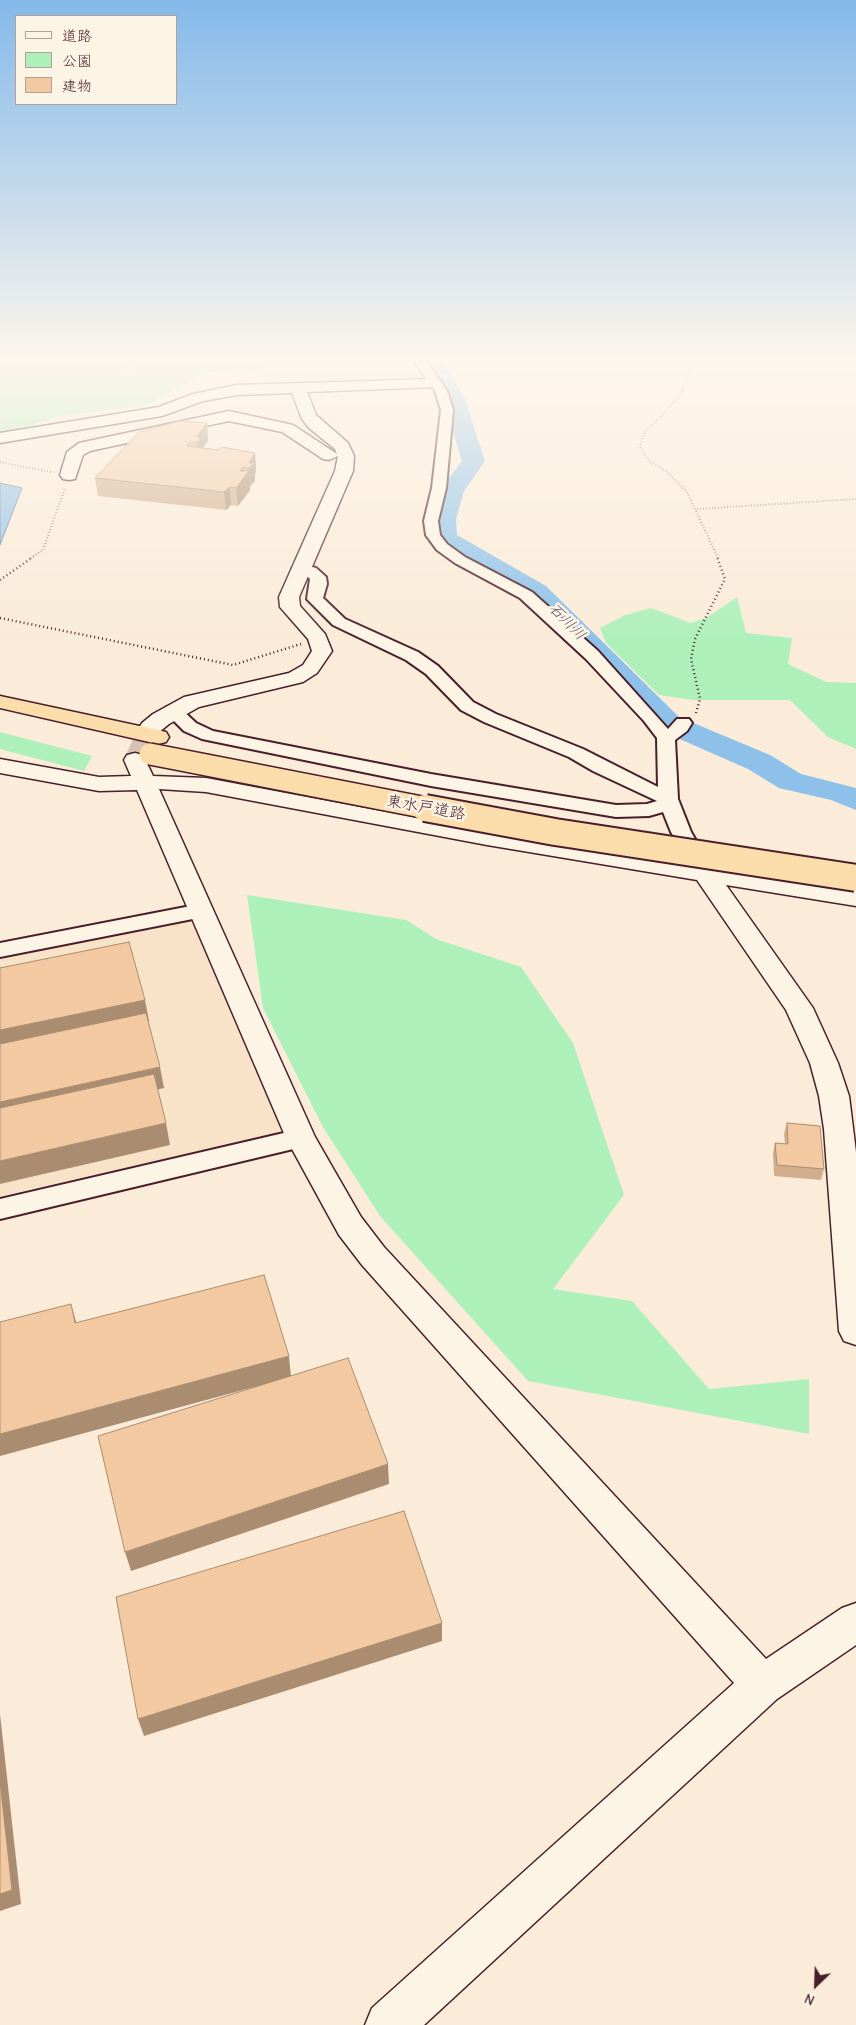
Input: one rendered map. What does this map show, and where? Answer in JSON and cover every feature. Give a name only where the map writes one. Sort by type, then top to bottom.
[{"type":"highway","name":"東水戸道路","points":[[0,702],[148,752],[446,794],[856,858]]},
{"type":"highway","name":"東水戸道路","points":[[0,720],[336,792],[555,832],[856,878]]},
{"type":"street","points":[[69,476],[75,452]]},
{"type":"street","points":[[324,452],[346,463]]},
{"type":"street","points":[[0,766],[99,784],[148,752],[173,711],[192,702],[296,678],[310,669],[319,659],[322,651],[318,638],[290,607],[289,597],[346,463],[343,452]]},
{"type":"street","points":[[443,452],[439,488],[431,521],[432,535],[442,547],[460,560],[526,595],[592,654],[650,717],[675,731],[669,801],[681,832],[707,876],[800,1008],[824,1063],[834,1096],[839,1129],[856,1331]]},
{"type":"street","points":[[300,569],[318,576],[319,584],[315,599],[340,622],[412,656],[432,670],[467,706],[490,718],[576,752],[608,771],[669,801]]},
{"type":"street","points":[[173,711],[190,726],[208,736],[431,780],[616,811],[649,810],[669,801]]},
{"type":"street","points":[[148,752],[178,782],[206,785],[486,838],[707,876],[856,898]]},
{"type":"street","points":[[148,752],[201,911],[301,1138],[350,1226],[373,1256],[763,1685]]},
{"type":"street","points":[[0,950],[201,911]]},
{"type":"street","points":[[0,1209],[301,1138]]},
{"type":"street","points":[[389,2025],[763,1685],[856,1622]]},
{"type":"path","points":[[644,452],[649,460],[681,484],[697,510],[725,579],[695,639],[691,659],[700,699],[698,712],[675,731]]},
{"type":"path","points":[[0,462],[69,476],[43,550],[0,580]]},
{"type":"path","points":[[697,510],[856,499]]},
{"type":"path","points":[[0,618],[233,665],[318,638]]},
{"type":"shaded area","points":[[179,920],[195,925],[283,1119],[277,1133],[0,1196],[0,957]]},
{"type":"green space","points":[[737,597],[746,633],[792,638],[788,664],[826,682],[856,683],[856,749],[828,737],[790,700],[693,700],[659,695],[606,643],[600,628],[625,615],[651,608],[691,623],[708,617]]},
{"type":"green space","points":[[0,732],[92,756],[84,771],[0,749]]},
{"type":"green space","points":[[247,895],[406,920],[436,939],[521,967],[573,1043],[624,1195],[553,1289],[632,1301],[709,1389],[809,1379],[809,1434],[528,1381],[380,1216],[323,1127],[263,1008]]},
{"type":"water","points":[[0,483],[22,488],[0,545]]},
{"type":"building","points":[[119,452],[255,453],[249,463],[254,463],[249,468],[243,467],[240,471],[249,471],[236,488],[230,487],[224,492],[95,478]]},
{"type":"building","points":[[129,942],[145,1000],[0,1030],[0,968]]},
{"type":"building","points":[[146,1013],[160,1067],[0,1102],[0,1044]]},
{"type":"building","points":[[154,1074],[166,1123],[0,1161],[0,1108]]},
{"type":"building","points":[[787,1123],[820,1126],[824,1169],[777,1165],[775,1143],[788,1144]]},
{"type":"building","points":[[264,1275],[289,1356],[0,1434],[0,1322],[71,1304],[75,1323]]},
{"type":"building","points":[[348,1358],[388,1464],[125,1552],[98,1436]]},
{"type":"building","points":[[404,1511],[442,1623],[138,1719],[116,1597]]},
{"type":"building","points":[[0,1781],[12,1890],[0,1894]]},
{"type":"waterway","name":"石川川","points":[[471,452],[474,461],[452,490],[444,519],[445,537],[454,545],[537,592],[668,723],[759,762],[790,781],[842,793],[856,800]]},
{"type":"tunnel","points":[[135,760],[150,728]]}]
